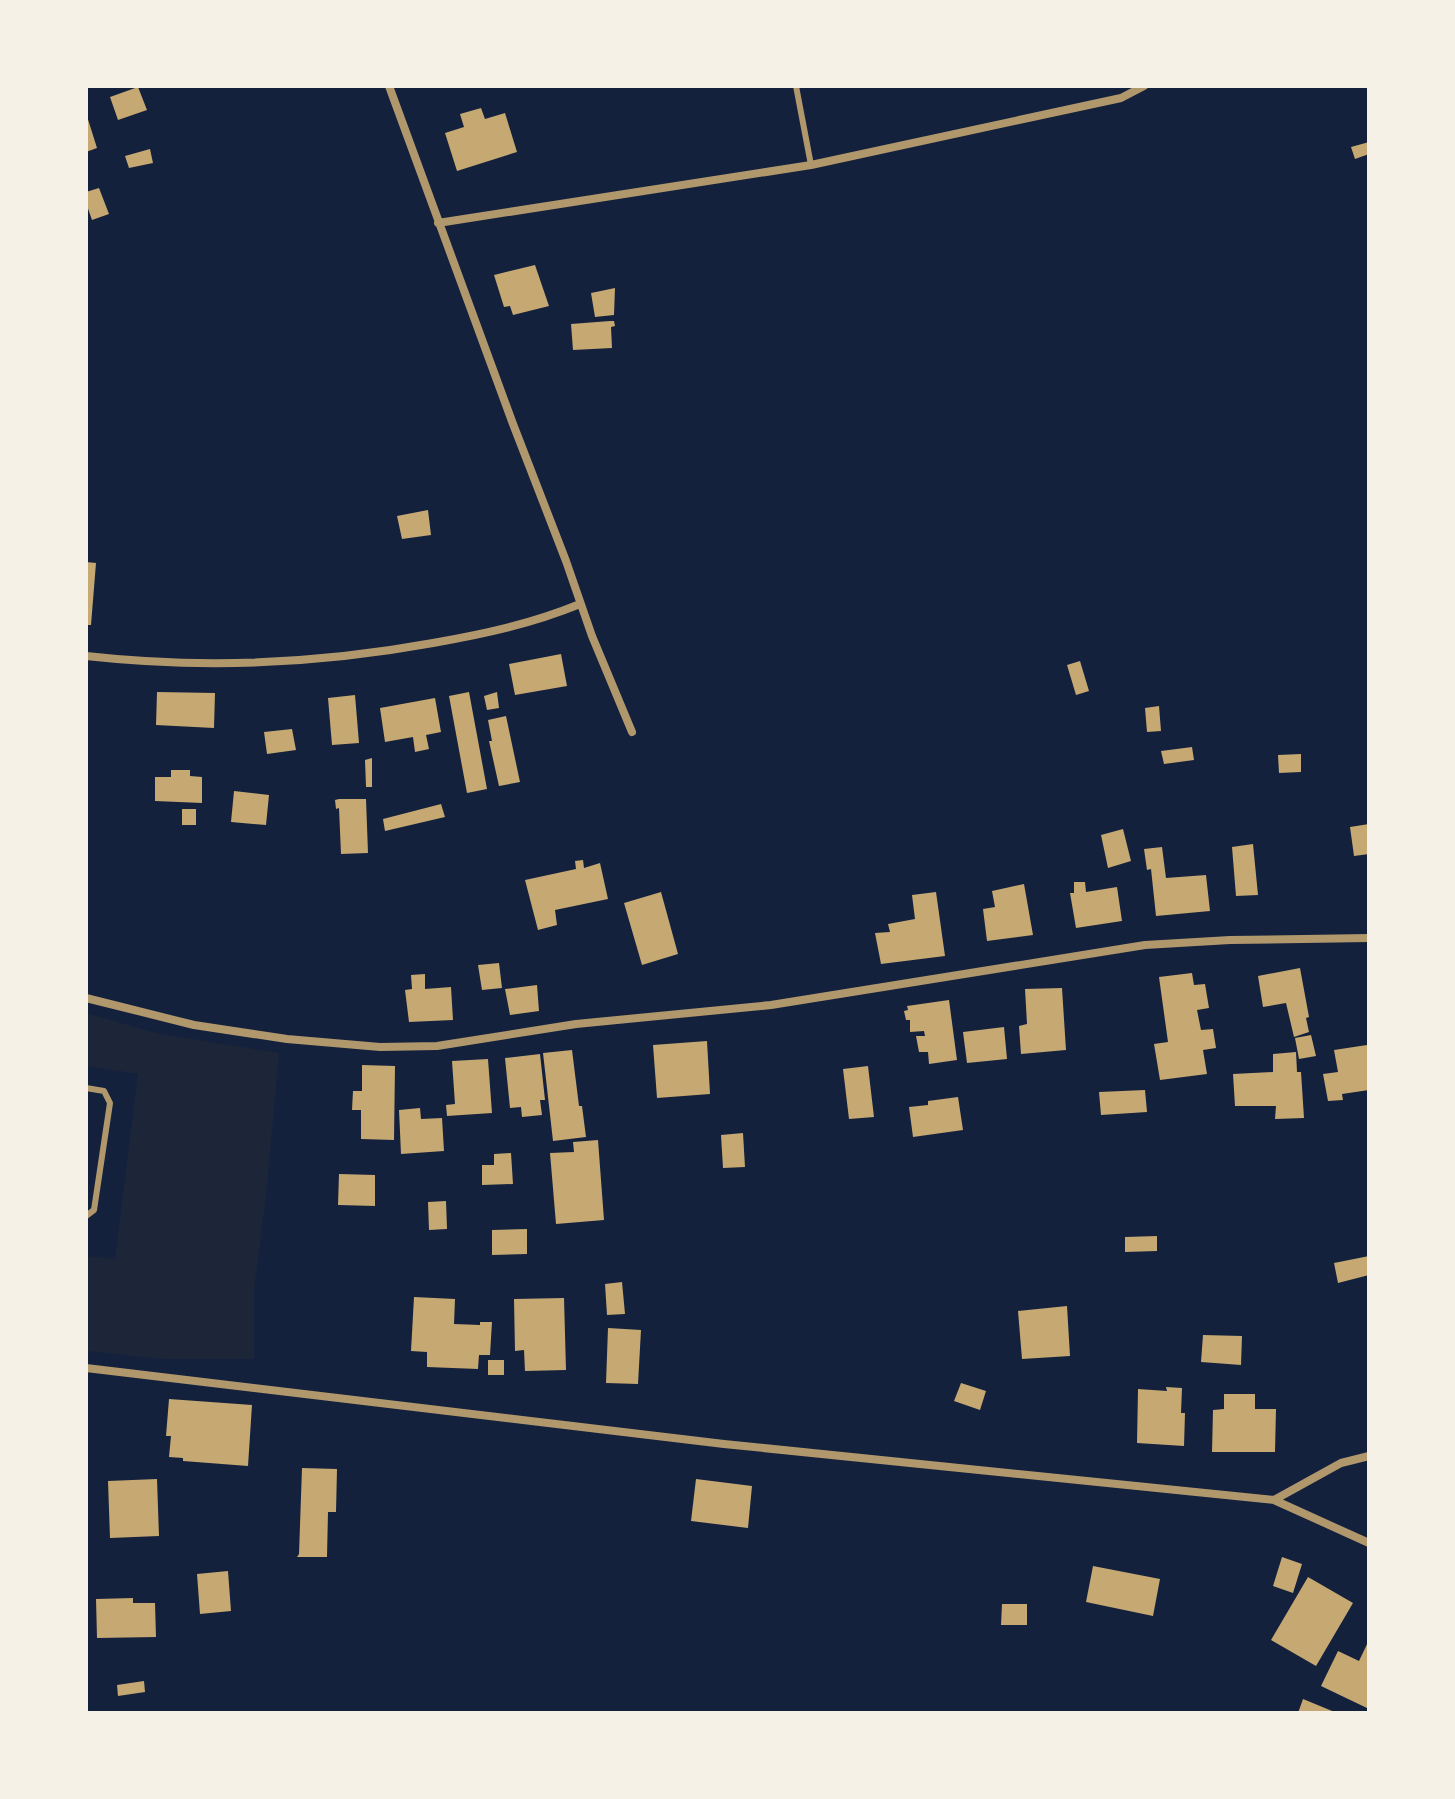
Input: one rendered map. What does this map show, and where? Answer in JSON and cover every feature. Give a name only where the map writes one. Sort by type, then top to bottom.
[{"type":"street","points":[[389,86],[580,604],[632,732]]},
{"type":"street","points":[[438,223],[811,165],[1121,98],[1144,86]]},
{"type":"street","points":[[86,656],[206,665],[328,658],[407,648],[499,631],[541,620],[580,604]]},
{"type":"street","points":[[86,998],[194,1025],[287,1039],[380,1047],[437,1046],[576,1024],[771,1005],[1145,945],[1369,938]]},
{"type":"street","points":[[86,1368],[724,1444],[1274,1500],[1369,1543]]},
{"type":"street","points":[[1274,1500],[1341,1463],[1369,1456]]},
{"type":"lane","points":[[796,86],[811,165]]},
{"type":"lane","points":[[86,1088],[104,1091],[110,1103],[94,1210],[86,1216]]},
{"type":"shaded area","points":[[86,1013],[156,1033],[279,1053],[254,1290],[254,1359],[163,1359],[86,1351],[86,1256],[115,1259],[138,1074],[86,1066]]},
{"type":"building","points":[[138,87],[147,110],[118,120],[110,97]]},
{"type":"building","points":[[481,108],[485,119],[505,113],[517,152],[457,171],[445,133],[464,127],[460,114]]},
{"type":"building","points":[[86,113],[97,148],[86,152]]},
{"type":"building","points":[[1369,142],[1369,154],[1355,159],[1351,147]]},
{"type":"building","points":[[150,149],[153,163],[129,168],[125,156]]},
{"type":"building","points":[[99,188],[109,214],[92,220],[86,192]]},
{"type":"building","points":[[535,265],[549,306],[513,315],[510,306],[504,307],[494,275]]},
{"type":"building","points":[[615,288],[614,315],[595,317],[591,293]]},
{"type":"building","points":[[614,321],[615,326],[611,327],[612,348],[573,350],[571,324]]},
{"type":"building","points":[[428,510],[431,535],[402,539],[397,516]]},
{"type":"building","points":[[86,562],[96,563],[91,625],[86,625]]},
{"type":"building","points":[[561,654],[567,686],[515,695],[509,664]]},
{"type":"building","points":[[1080,661],[1089,691],[1076,695],[1067,665]]},
{"type":"building","points":[[157,692],[215,693],[214,728],[156,725]]},
{"type":"building","points":[[469,692],[487,789],[467,793],[449,696]]},
{"type":"building","points":[[497,692],[499,708],[487,710],[484,696]]},
{"type":"building","points":[[355,695],[359,743],[332,745],[328,698]]},
{"type":"building","points":[[435,698],[441,732],[426,735],[429,749],[415,752],[413,737],[385,742],[380,708]]},
{"type":"building","points":[[1159,706],[1161,731],[1147,732],[1145,708]]},
{"type":"building","points":[[506,716],[520,782],[499,786],[489,741],[492,741],[488,720]]},
{"type":"building","points":[[292,729],[296,750],[267,754],[264,732]]},
{"type":"building","points":[[1192,747],[1194,760],[1164,764],[1161,751]]},
{"type":"building","points":[[1301,754],[1301,772],[1279,773],[1278,755]]},
{"type":"building","points":[[372,758],[372,787],[366,787],[365,760]]},
{"type":"building","points":[[171,770],[190,770],[190,776],[202,777],[202,803],[155,801],[155,777],[171,777]]},
{"type":"building","points":[[234,791],[269,795],[266,825],[231,822]]},
{"type":"building","points":[[366,799],[368,853],[341,854],[339,808],[336,809],[335,800]]},
{"type":"building","points":[[441,804],[445,817],[385,831],[383,819]]},
{"type":"building","points":[[182,809],[196,809],[196,825],[182,825]]},
{"type":"building","points":[[1369,824],[1369,854],[1354,856],[1350,827]]},
{"type":"building","points":[[1123,829],[1131,861],[1108,868],[1101,835]]},
{"type":"building","points":[[1253,844],[1258,895],[1236,896],[1232,847]]},
{"type":"building","points":[[1162,847],[1166,878],[1206,875],[1210,911],[1156,916],[1151,869],[1147,870],[1144,849]]},
{"type":"building","points":[[583,860],[584,868],[600,863],[608,899],[555,910],[557,925],[538,930],[525,880],[576,869],[575,861]]},
{"type":"building","points":[[1074,882],[1085,882],[1086,892],[1117,887],[1122,921],[1076,928],[1070,893],[1074,893]]},
{"type":"building","points":[[1024,884],[1033,935],[987,941],[983,909],[995,907],[992,891]]},
{"type":"building","points":[[661,892],[678,954],[642,965],[624,903]]},
{"type":"building","points":[[936,892],[945,956],[881,964],[875,933],[890,932],[888,924],[915,919],[912,895]]},
{"type":"building","points":[[499,963],[502,988],[482,990],[478,965]]},
{"type":"building","points":[[1300,968],[1309,1032],[1294,1037],[1286,1003],[1263,1007],[1258,976]]},
{"type":"building","points":[[1192,973],[1194,985],[1205,984],[1209,1008],[1197,1010],[1201,1030],[1213,1029],[1216,1048],[1203,1050],[1207,1074],[1160,1080],[1154,1044],[1168,1042],[1159,977]]},
{"type":"building","points":[[425,974],[425,989],[451,987],[453,1020],[409,1022],[405,990],[412,989],[411,975]]},
{"type":"building","points":[[537,985],[539,1011],[510,1015],[505,989]]},
{"type":"building","points":[[1062,988],[1066,1050],[1021,1054],[1019,1026],[1027,1024],[1025,989]]},
{"type":"building","points":[[949,1000],[957,1060],[929,1064],[928,1052],[919,1052],[916,1036],[925,1036],[924,1031],[910,1032],[910,1020],[906,1020],[904,1011],[908,1010],[907,1006]]},
{"type":"building","points":[[1004,1027],[1007,1059],[967,1063],[963,1032]]},
{"type":"building","points":[[1311,1035],[1316,1056],[1299,1059],[1295,1038]]},
{"type":"building","points":[[707,1041],[710,1094],[657,1098],[653,1045]]},
{"type":"building","points":[[1367,1045],[1369,1090],[1342,1094],[1343,1100],[1328,1101],[1323,1074],[1338,1072],[1334,1050]]},
{"type":"building","points":[[572,1050],[586,1137],[553,1141],[543,1053]]},
{"type":"building","points":[[1296,1052],[1297,1072],[1301,1072],[1304,1118],[1275,1119],[1276,1106],[1235,1106],[1233,1074],[1273,1072],[1273,1054]]},
{"type":"building","points":[[540,1054],[545,1100],[540,1100],[542,1115],[522,1117],[521,1107],[510,1108],[505,1058]]},
{"type":"building","points":[[488,1059],[492,1113],[447,1116],[446,1105],[455,1104],[452,1061]]},
{"type":"building","points":[[362,1065],[395,1066],[394,1140],[361,1139],[361,1110],[352,1110],[353,1091],[362,1091]]},
{"type":"building","points":[[868,1066],[874,1117],[849,1119],[843,1069]]},
{"type":"building","points":[[1145,1090],[1147,1112],[1101,1115],[1099,1092]]},
{"type":"building","points":[[958,1097],[963,1130],[913,1137],[909,1107]]},
{"type":"building","points":[[420,1108],[421,1119],[442,1118],[444,1151],[401,1154],[399,1110]]},
{"type":"building","points":[[743,1133],[745,1167],[723,1168],[721,1135]]},
{"type":"building","points":[[598,1140],[604,1220],[556,1224],[550,1153],[574,1152],[573,1142]]},
{"type":"building","points":[[511,1153],[513,1184],[482,1185],[482,1165],[494,1165],[494,1154]]},
{"type":"building","points":[[339,1174],[375,1175],[375,1206],[338,1205]]},
{"type":"building","points":[[446,1201],[447,1229],[429,1230],[428,1202]]},
{"type":"building","points":[[527,1229],[527,1254],[492,1255],[492,1230]]},
{"type":"building","points":[[1157,1236],[1157,1251],[1125,1252],[1125,1237]]},
{"type":"building","points":[[1369,1256],[1369,1275],[1338,1283],[1334,1263]]},
{"type":"building","points":[[622,1282],[625,1314],[607,1315],[605,1284]]},
{"type":"building","points":[[414,1297],[455,1299],[454,1324],[492,1322],[490,1355],[479,1355],[478,1369],[427,1367],[427,1352],[411,1351]]},
{"type":"building","points":[[564,1298],[566,1370],[525,1371],[524,1350],[515,1351],[514,1299]]},
{"type":"building","points":[[1067,1306],[1070,1356],[1022,1359],[1018,1311]]},
{"type":"building","points":[[608,1328],[641,1330],[638,1384],[606,1383]]},
{"type":"building","points":[[1203,1335],[1242,1336],[1241,1365],[1201,1362]]},
{"type":"building","points":[[488,1360],[504,1360],[504,1375],[488,1375]]},
{"type":"building","points":[[961,1383],[986,1391],[980,1410],[954,1401]]},
{"type":"building","points":[[1166,1387],[1182,1388],[1184,1446],[1137,1443],[1138,1389],[1167,1391]]},
{"type":"building","points":[[1224,1394],[1255,1394],[1255,1409],[1276,1409],[1275,1452],[1212,1452],[1213,1410],[1224,1409]]},
{"type":"building","points":[[169,1399],[252,1405],[248,1466],[169,1457],[171,1436],[166,1436]]},
{"type":"building","points":[[302,1468],[337,1469],[336,1512],[328,1512],[327,1557],[297,1557]]},
{"type":"building","points":[[157,1479],[159,1536],[110,1538],[108,1481]]},
{"type":"building","points":[[696,1479],[752,1486],[748,1528],[691,1521]]},
{"type":"building","points":[[1282,1557],[1302,1564],[1293,1593],[1273,1586]]},
{"type":"building","points":[[1093,1566],[1160,1579],[1153,1616],[1086,1602]]},
{"type":"building","points":[[228,1571],[231,1611],[200,1614],[197,1574]]},
{"type":"building","points":[[1308,1577],[1353,1603],[1316,1666],[1271,1640]]},
{"type":"building","points":[[133,1598],[133,1603],[155,1603],[156,1637],[97,1638],[96,1599]]},
{"type":"building","points":[[1002,1604],[1027,1604],[1027,1625],[1001,1625]]},
{"type":"building","points":[[1369,1640],[1369,1709],[1321,1686],[1338,1651],[1359,1661]]},
{"type":"building","points":[[144,1681],[145,1692],[118,1696],[117,1685]]},
{"type":"building","points":[[1303,1699],[1337,1713],[1298,1713]]}]
